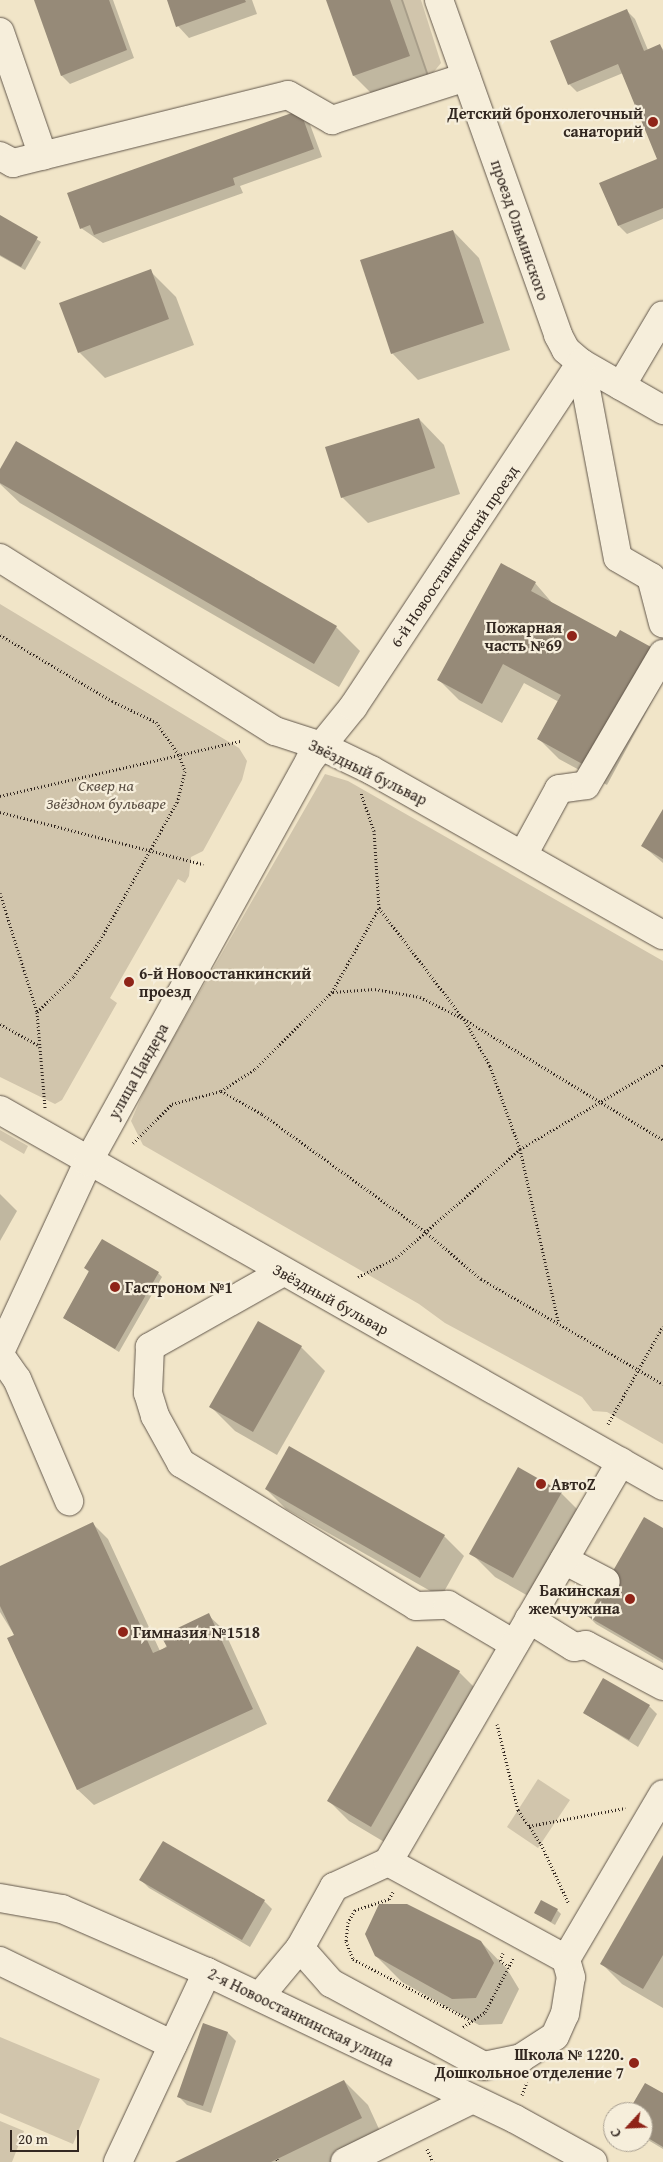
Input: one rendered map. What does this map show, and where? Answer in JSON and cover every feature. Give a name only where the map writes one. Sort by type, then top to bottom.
[{"type":"street","name":"проезд Ольминского","points":[[439,0],[553,324],[566,350],[581,363],[663,410]]},
{"type":"street","points":[[0,32],[43,156]]},
{"type":"street","points":[[0,156],[13,163],[288,95],[332,120],[466,77]]},
{"type":"street","points":[[622,386],[663,315]]},
{"type":"street","points":[[581,363],[618,558],[652,577],[663,623]]},
{"type":"street","name":"6-й Новоостанкинский проезд","points":[[321,746],[353,707],[581,363]]},
{"type":"street","name":"Звёздный бульвар","points":[[0,558],[276,731],[321,746],[523,855],[663,935]]},
{"type":"street","points":[[523,855],[559,789],[586,785],[663,654]]},
{"type":"street","name":"улица Цандера","points":[[0,1354],[88,1162],[310,760],[321,746]]},
{"type":"street","name":"Звёздный бульвар","points":[[0,1110],[88,1162],[663,1486]]},
{"type":"street","points":[[283,1272],[150,1347],[148,1393],[156,1416],[182,1463],[416,1606],[448,1605],[514,1644]]},
{"type":"street","points":[[0,1354],[17,1379],[69,1501]]},
{"type":"street","points":[[392,1874],[488,1686],[621,1462]]},
{"type":"street","points":[[564,1560],[606,1582]]},
{"type":"street","points":[[529,1619],[574,1648],[586,1645],[663,1686]]},
{"type":"street","points":[[300,1948],[331,1983],[484,2066],[521,2058],[555,2036],[565,2014],[571,1977],[566,1959],[658,1803]]},
{"type":"street","points":[[260,1996],[300,1948],[334,1887],[392,1874],[566,1959]]},
{"type":"street","name":"2-я Новоостанкинская улица","points":[[0,1898],[62,1909],[207,1972],[260,1996],[471,2100],[587,2160]]},
{"type":"street","points":[[0,1961],[173,2045]]},
{"type":"street","points":[[118,2162],[207,1972]]},
{"type":"street","points":[[345,2162],[471,2100]]},
{"type":"path","points":[[0,635],[112,702],[156,722],[179,755],[185,771],[185,782],[151,852],[99,942],[73,978],[37,1012]]},
{"type":"path","points":[[0,796],[241,741]]},
{"type":"path","points":[[132,1143],[172,1104],[221,1091],[255,1069],[332,992],[379,908],[374,831],[362,798],[363,785]]},
{"type":"path","points":[[0,812],[203,864]]},
{"type":"path","points":[[0,893],[37,1012],[45,1108]]},
{"type":"path","points":[[379,908],[464,1019],[490,1066],[520,1149],[558,1322]]},
{"type":"path","points":[[332,992],[375,989],[420,996],[464,1019],[663,1140]]},
{"type":"path","points":[[0,1024],[39,1046]]},
{"type":"path","points":[[358,1277],[396,1258],[427,1233],[520,1149],[663,1066]]},
{"type":"path","points":[[221,1091],[262,1114],[427,1233],[481,1279],[663,1384]]},
{"type":"path","points":[[608,1424],[637,1369],[663,1326]]},
{"type":"path","points":[[488,1686],[518,1810],[541,1844],[582,1933]]},
{"type":"path","points":[[529,1826],[658,1803]]},
{"type":"path","points":[[392,1874],[389,1899],[355,1910],[348,1922],[346,1941],[353,1959],[472,2021]]},
{"type":"path","points":[[461,2032],[485,2012],[517,1953]]},
{"type":"green space","points":[[401,0],[421,0],[441,63],[428,79]]},
{"type":"green space","name":"Сквер на Звёздном бульваре","points":[[0,604],[239,748],[247,761],[242,780],[203,851],[191,857],[189,876],[185,883],[178,879],[110,998],[117,1003],[62,1100],[55,1104],[0,1077]]},
{"type":"green space","points":[[325,774],[348,781],[663,961],[663,1444],[607,1412],[593,1411],[582,1397],[445,1323],[419,1304],[143,1145],[131,1121],[148,1082]]},
{"type":"green space","points":[[0,1130],[28,1146],[24,1154],[0,1140]]},
{"type":"green space","points":[[538,1779],[570,1800],[538,1848],[507,1827]]},
{"type":"green space","points":[[0,2037],[100,2079],[73,2144],[0,2113]]},
{"type":"green space","points":[[0,2121],[24,2131],[12,2162],[0,2162]]},
{"type":"building","points":[[34,0],[109,0],[127,50],[61,76]]},
{"type":"building","points":[[167,0],[245,0],[246,2],[176,27]]},
{"type":"building","points":[[326,0],[390,0],[410,56],[353,76]]},
{"type":"building","name":"Детский бронхолегочный санаторий","points":[[627,9],[644,51],[660,44],[663,51],[663,208],[618,226],[599,183],[657,159],[618,64],[568,85],[550,41]]},
{"type":"building","points":[[300,110],[314,149],[233,178],[235,185],[94,235],[90,225],[80,229],[67,193]]},
{"type":"building","points":[[0,215],[38,237],[21,267],[0,255]]},
{"type":"building","points":[[453,230],[484,323],[391,354],[360,260]]},
{"type":"building","points":[[151,269],[169,319],[78,353],[59,303]]},
{"type":"building","points":[[419,418],[435,468],[341,498],[325,447]]},
{"type":"building","points":[[16,441],[337,626],[314,664],[0,483],[0,469]]},
{"type":"building","points":[[501,563],[536,582],[531,591],[616,637],[620,630],[651,647],[586,766],[537,739],[561,695],[503,664],[482,704],[437,680]]},
{"type":"building","points":[[663,809],[663,859],[641,846]]},
{"type":"building","name":"Гастроном №1","points":[[102,1239],[159,1272],[115,1349],[63,1318],[89,1271],[84,1268]]},
{"type":"building","points":[[258,1321],[302,1346],[253,1432],[209,1407]]},
{"type":"building","points":[[289,1446],[445,1535],[420,1578],[265,1489]]},
{"type":"building","points":[[518,1467],[562,1492],[513,1578],[469,1554]]},
{"type":"building","name":"Бакинская жемчужина","points":[[644,1517],[663,1528],[663,1660],[587,1616]]},
{"type":"building","points":[[93,1522],[153,1653],[167,1647],[161,1636],[209,1613],[253,1709],[77,1790],[7,1638],[14,1635],[0,1606],[0,1566]]},
{"type":"building","points":[[417,1646],[460,1671],[371,1827],[327,1801]]},
{"type":"building","points":[[603,1678],[650,1705],[629,1740],[583,1713]]},
{"type":"building","points":[[163,1841],[265,1900],[242,1940],[139,1880]]},
{"type":"building","points":[[663,1855],[663,1955],[643,1989],[600,1964]]},
{"type":"building","points":[[541,1900],[558,1909],[551,1922],[534,1913]]},
{"type":"building","points":[[379,1904],[407,1904],[481,1941],[494,1963],[476,1998],[452,1999],[375,1956],[365,1934]]},
{"type":"building","points":[[203,2023],[228,2032],[203,2106],[177,2097]]},
{"type":"building","points":[[344,2080],[362,2118],[271,2162],[175,2162]]},
{"type":"building","points":[[645,2083],[663,2093],[663,2147],[653,2141],[653,2102],[634,2102]]},
{"type":"place","name":"Детский бронхолегочный санаторий","points":[[653,122]]},
{"type":"place","name":"Пожарная часть №69","points":[[572,636]]},
{"type":"place","name":"6-й Новоостанкинский проезд","points":[[129,982]]},
{"type":"place","name":"Гастроном №1","points":[[115,1287]]},
{"type":"place","name":"АвтоZ","points":[[541,1484]]},
{"type":"place","name":"Бакинская жемчужина","points":[[630,1599]]},
{"type":"place","name":"Гимназия №1518","points":[[123,1632]]},
{"type":"place","name":"Школа № 1220. Дошкольное отделение 7","points":[[634,2063]]}]
